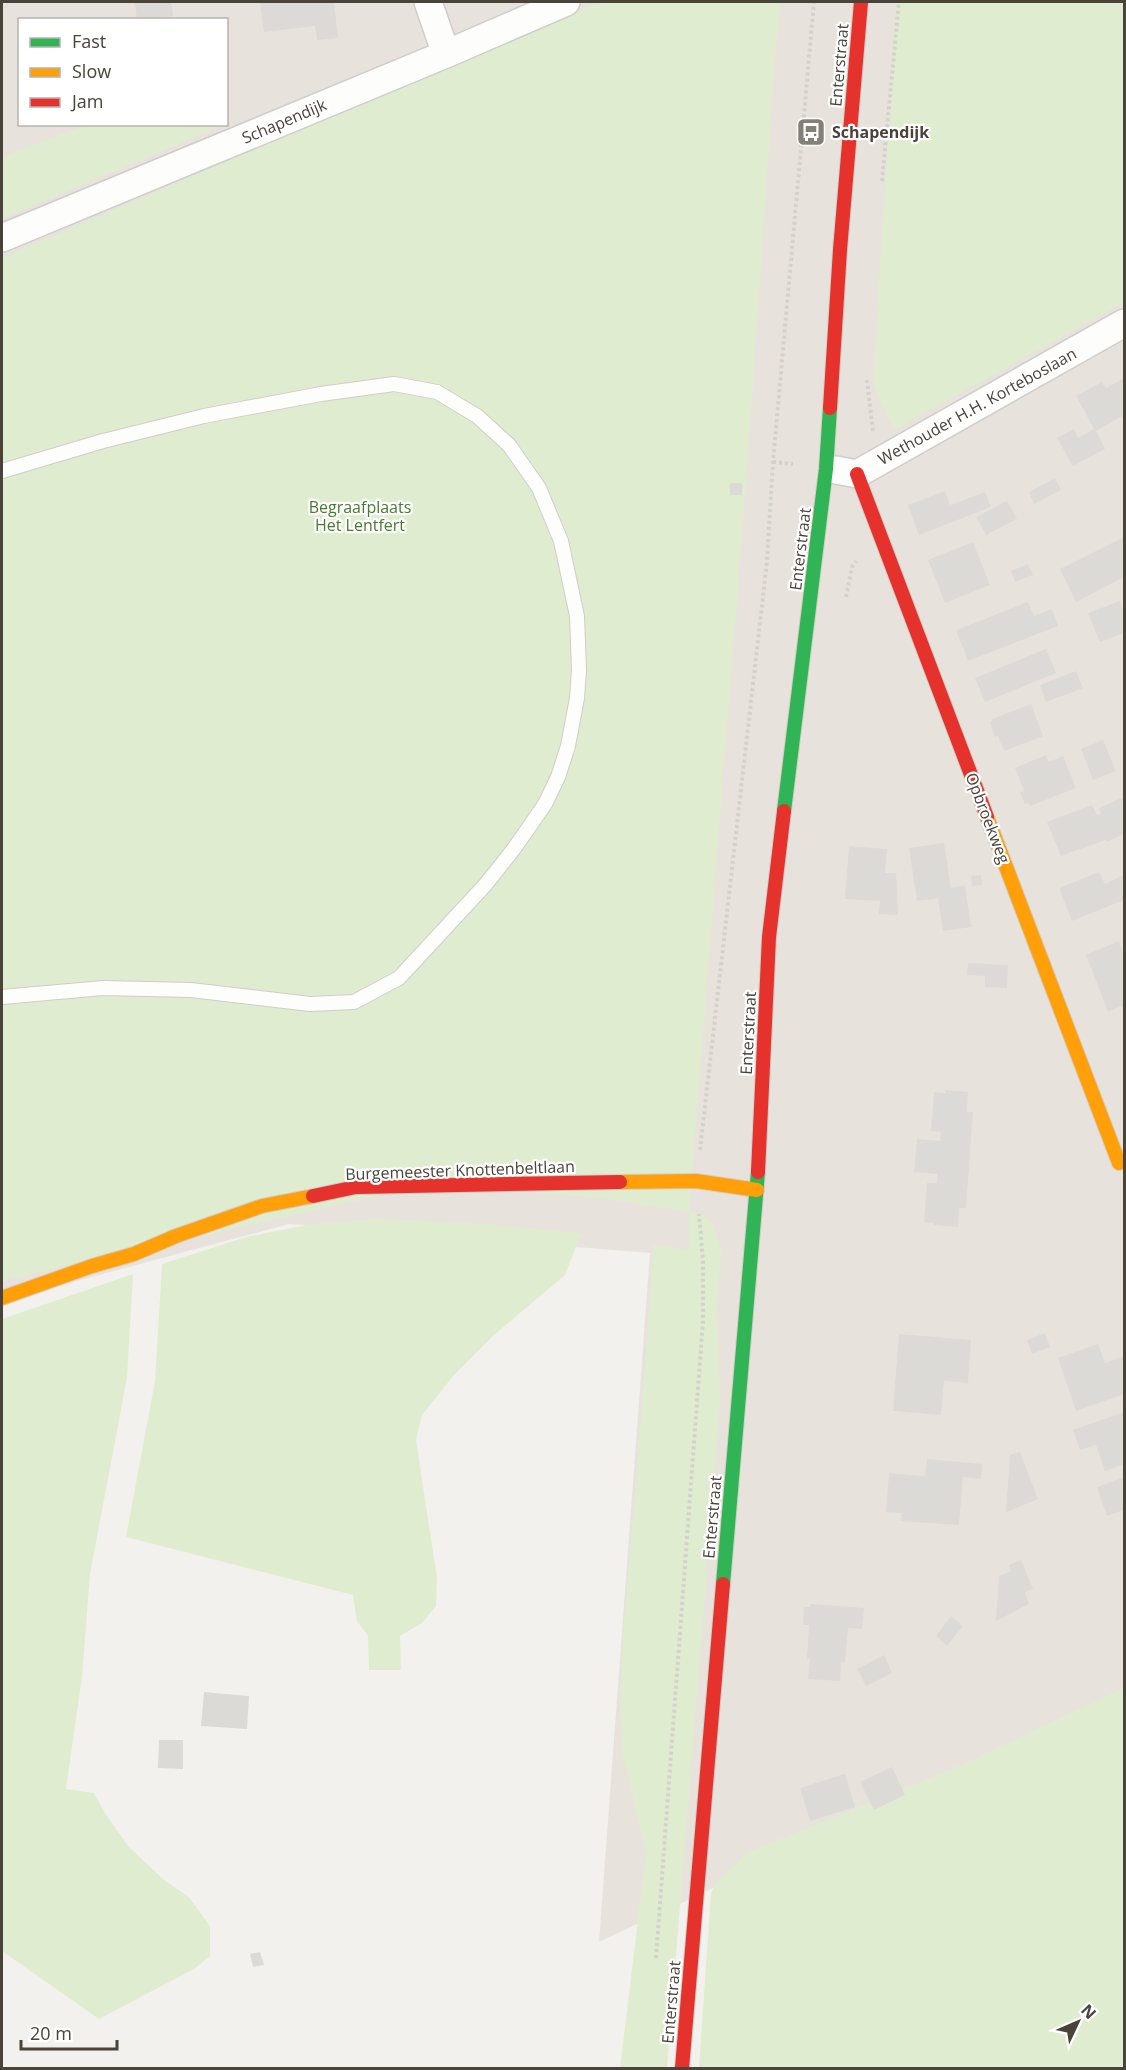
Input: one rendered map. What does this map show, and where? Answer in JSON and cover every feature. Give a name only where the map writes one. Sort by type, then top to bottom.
[{"type":"main road","name":"Enterstraat","points":[[682,2068],[757,1190],[769,937],[826,469],[840,250],[861,2]]},
{"type":"main road","name":"Opbroekweg","points":[[867,468],[1122,1170]]},
{"type":"main road","name":"Burgemeester Knottenbeltlaan","points":[[2,1298],[92,1266],[134,1254],[176,1236],[262,1206],[356,1187],[696,1181],[757,1190]]},
{"type":"street","points":[[428,2],[446,54]]},
{"type":"street","name":"Schapendijk","points":[[2,238],[566,2]]},
{"type":"street","name":"Wethouder H.H. Korteboslaan","points":[[867,468],[1125,323]]},
{"type":"street","points":[[826,469],[867,468]]},
{"type":"lane","points":[[2,471],[103,441],[204,416],[321,394],[394,384],[437,392],[477,416],[509,445],[539,488],[561,541],[576,616],[579,670],[577,698],[568,746],[558,777],[545,804],[486,884],[399,978],[354,1002],[343,1003],[310,1004],[191,990],[103,988],[2,998]]},
{"type":"path","name":"Enterstraat","points":[[655,1962],[702,1321],[703,1261],[696,1181],[767,561],[773,462],[814,2]]},
{"type":"path","points":[[881,192],[899,2]]},
{"type":"path","points":[[866,370],[867,468]]},
{"type":"shaded area","points":[[2,2],[1124,2],[1124,1694],[599,1942],[650,1253],[289,1224],[2,1301]]},
{"type":"green space","name":"Begraafplaats Het Lentfert","points":[[599,2],[781,2],[775,56],[747,469],[689,1212],[602,1198],[430,1184],[2,1281],[2,258]]},
{"type":"green space","points":[[896,2],[1124,2],[1124,302],[894,430],[873,383]]},
{"type":"green space","points":[[85,126],[221,126],[2,219],[2,157]]},
{"type":"green space","points":[[689,1212],[704,1216],[714,1225],[721,1251],[717,1305],[720,1404],[667,2068],[620,2068],[646,1854],[623,1754],[620,1707],[624,1622],[654,1245],[689,1250]]},
{"type":"green space","points":[[374,1219],[478,1224],[581,1234],[565,1275],[493,1336],[454,1375],[422,1415],[416,1440],[437,1578],[436,1606],[422,1623],[400,1636],[401,1670],[369,1670],[368,1636],[357,1621],[353,1595],[126,1537],[155,1381],[162,1264],[246,1237],[312,1224]]},
{"type":"green space","points":[[133,1274],[127,1378],[90,1574],[82,1677],[66,1789],[94,1793],[128,1846],[164,1880],[189,1897],[210,1926],[210,1956],[194,1969],[99,2019],[2,1951],[2,1319]]},
{"type":"green space","points":[[1124,1688],[1124,2068],[699,2068],[711,1893],[718,1881],[747,1853],[957,1767]]},
{"type":"building","points":[[135,2],[171,2],[173,16],[137,18]]},
{"type":"building","points":[[260,2],[334,2],[338,38],[317,40],[315,26],[264,32]]},
{"type":"building","points":[[1124,378],[1124,415],[1096,431],[1105,449],[1073,466],[1057,438],[1074,429],[1078,438],[1094,429],[1076,396],[1102,382],[1106,388]]},
{"type":"building","points":[[1055,478],[1061,490],[1034,504],[1029,492]]},
{"type":"building","points":[[730,483],[742,483],[742,495],[730,495]]},
{"type":"building","points":[[945,491],[950,505],[985,492],[991,507],[919,535],[908,505]]},
{"type":"building","points":[[1007,501],[1017,519],[986,535],[976,517]]},
{"type":"building","points":[[1124,537],[1124,577],[1076,602],[1060,569]]},
{"type":"building","points":[[973,542],[990,585],[945,603],[928,560]]},
{"type":"building","points":[[1028,564],[1033,575],[1015,582],[1011,571]]},
{"type":"building","points":[[1120,601],[1124,613],[1124,633],[1100,642],[1088,613]]},
{"type":"building","points":[[1028,602],[1034,616],[1052,609],[1058,626],[968,661],[956,630]]},
{"type":"building","points":[[1046,649],[1056,673],[985,702],[975,678]]},
{"type":"building","points":[[1076,671],[1083,688],[1046,702],[1040,685]]},
{"type":"building","points":[[1031,704],[1043,736],[1004,751],[998,736],[995,737],[990,722],[992,719]]},
{"type":"building","points":[[1103,740],[1116,771],[1093,780],[1081,749]]},
{"type":"building","points":[[1046,755],[1049,762],[1063,756],[1076,788],[1030,806],[1029,803],[1025,804],[1020,792],[1024,791],[1015,768]]},
{"type":"building","points":[[1124,797],[1124,834],[1107,842],[1105,840],[1061,856],[1047,822],[1092,805],[1097,815],[1101,813],[1099,808]]},
{"type":"building","points":[[944,843],[951,888],[965,885],[971,927],[943,931],[938,898],[917,901],[909,848]]},
{"type":"building","points":[[849,846],[887,849],[885,873],[896,873],[898,915],[879,914],[880,901],[845,899]]},
{"type":"building","points":[[1099,872],[1105,884],[1124,875],[1124,900],[1072,921],[1059,888]]},
{"type":"building","points":[[981,875],[982,885],[972,886],[971,876]]},
{"type":"building","points":[[1119,941],[1124,955],[1124,1005],[1108,1012],[1086,955]]},
{"type":"building","points":[[968,963],[1008,965],[1007,988],[985,987],[985,976],[967,975]]},
{"type":"building","points":[[945,1090],[968,1092],[967,1112],[973,1112],[966,1208],[959,1208],[958,1227],[924,1222],[927,1183],[937,1183],[937,1174],[914,1172],[917,1139],[940,1141],[941,1132],[931,1131],[934,1092],[945,1093]]},
{"type":"building","points":[[1045,1333],[1050,1347],[1032,1354],[1027,1340]]},
{"type":"building","points":[[899,1334],[971,1340],[968,1383],[944,1381],[941,1415],[893,1411]]},
{"type":"building","points":[[1098,1344],[1105,1363],[1124,1356],[1124,1394],[1076,1411],[1058,1358]]},
{"type":"building","points":[[1124,1412],[1124,1464],[1105,1471],[1096,1445],[1080,1450],[1073,1430]]},
{"type":"building","points":[[1020,1452],[1038,1499],[1006,1512],[1010,1455]]},
{"type":"building","points":[[927,1459],[982,1464],[981,1479],[963,1477],[959,1525],[901,1521],[902,1513],[886,1512],[889,1473],[925,1476]]},
{"type":"building","points":[[1124,1477],[1124,1510],[1107,1516],[1097,1487]]},
{"type":"building","points":[[1021,1560],[1033,1589],[1025,1592],[1029,1604],[996,1621],[999,1576],[1011,1571],[1009,1565]]},
{"type":"building","points":[[811,1604],[864,1608],[862,1629],[848,1628],[845,1662],[841,1662],[840,1681],[808,1679],[809,1625],[803,1625],[804,1607],[810,1607]]},
{"type":"building","points":[[951,1616],[963,1626],[947,1646],[936,1636]]},
{"type":"building","points":[[884,1655],[892,1673],[866,1686],[857,1669]]},
{"type":"building","points":[[204,1692],[249,1696],[247,1729],[201,1726]]},
{"type":"building","points":[[159,1740],[183,1740],[183,1769],[158,1768]]},
{"type":"building","points":[[892,1767],[905,1795],[874,1810],[860,1782]]},
{"type":"building","points":[[845,1774],[855,1807],[810,1821],[800,1788]]},
{"type":"building","points":[[260,1952],[264,1965],[253,1967],[250,1954]]},
{"type":"traffic: fast","points":[[784,811],[826,469],[830,408]]},
{"type":"traffic: fast","points":[[723,1584],[758,1172]]},
{"type":"traffic: slow","points":[[987,817],[1119,1163]]},
{"type":"traffic: slow","points":[[620,1182],[696,1181],[757,1190]]},
{"type":"traffic: slow","points":[[2,1298],[92,1266],[134,1254],[176,1236],[262,1206],[313,1196]]},
{"type":"traffic: jam","points":[[830,408],[840,250],[861,2]]},
{"type":"traffic: jam","points":[[857,474],[987,817]]},
{"type":"traffic: jam","points":[[758,1172],[769,937],[784,811]]},
{"type":"traffic: jam","points":[[313,1196],[356,1187],[620,1182]]},
{"type":"traffic: jam","points":[[682,2068],[723,1584]]},
{"type":"place","name":"Schapendijk","points":[[811,132]]}]
